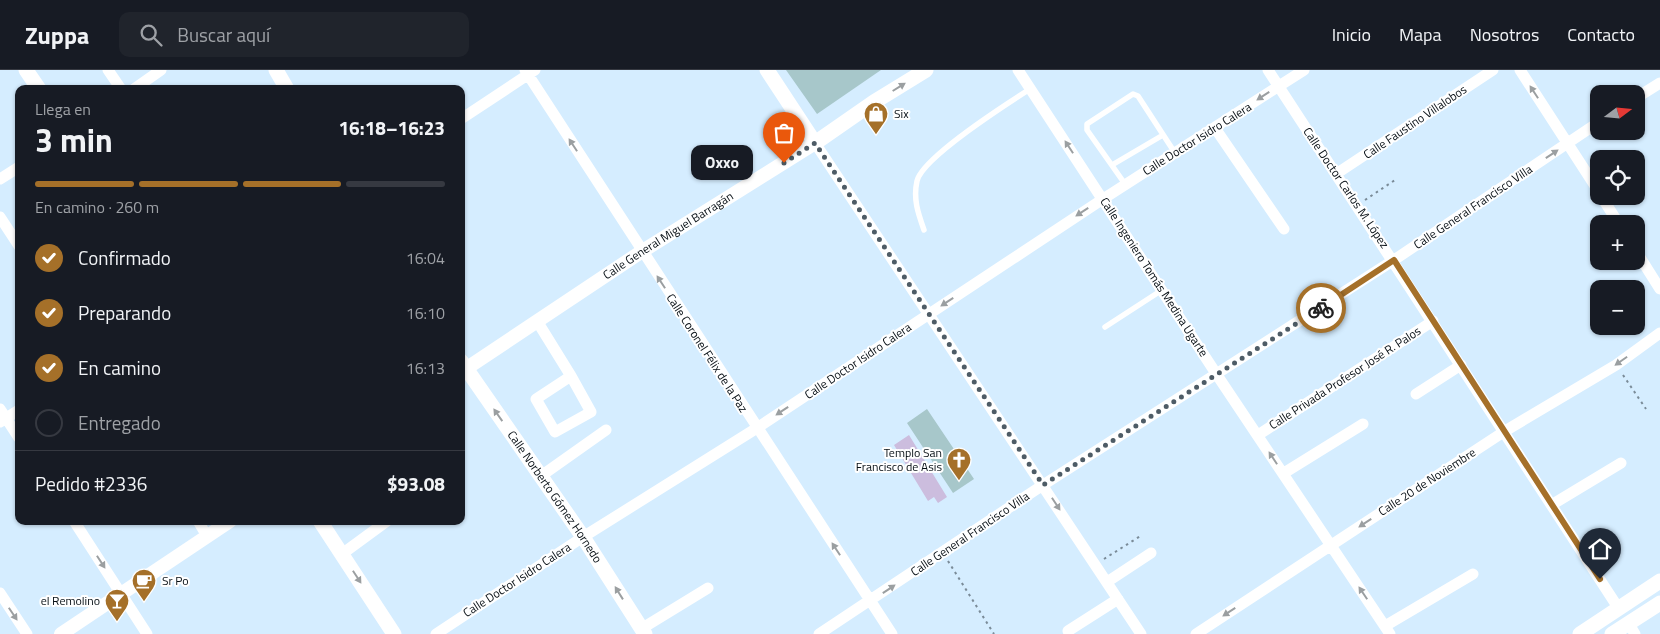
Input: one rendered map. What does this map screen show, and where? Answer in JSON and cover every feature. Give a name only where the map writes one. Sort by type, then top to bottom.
[{"type":"main road","points":[[26,70],[36,85]]},
{"type":"main road","points":[[276,70],[285,85]]},
{"type":"main road","points":[[767,70],[815,143]]},
{"type":"main road","name":"Calle General Miguel Barragán","points":[[815,143],[874,102],[926,70]]},
{"type":"main road","name":"Calle Norberto Gómez Hornedo","points":[[465,370],[583,537],[643,631]]},
{"type":"main road","points":[[323,525],[394,634]]},
{"type":"main road","points":[[1580,634],[1660,581]]},
{"type":"main road","points":[[1612,634],[1632,629],[1660,603]]},
{"type":"street","points":[[108,70],[117,85]]},
{"type":"street","points":[[140,85],[161,70]]},
{"type":"street","name":"Calle Ingeniero Tomás Medina Ugarte","points":[[1018,70],[1217,375],[1388,630]]},
{"type":"street","name":"Calle Doctor Carlos M. López","points":[[1268,70],[1394,260],[1460,365],[1553,504],[1619,608]]},
{"type":"street","name":"Calle Doctor Isidro Calera","points":[[436,634],[583,537],[757,428],[1125,184],[1304,70]]},
{"type":"street","name":"Calle Faustino Villalobos","points":[[1336,174],[1493,70]]},
{"type":"street","points":[[1520,70],[1590,178]]},
{"type":"street","points":[[465,116],[530,72]]},
{"type":"street","name":"Calle Coronel Félix de la Paz","points":[[530,72],[641,252],[892,634]]},
{"type":"street","points":[[1645,92],[1660,82]]},
{"type":"street","points":[[1215,128],[1284,230]]},
{"type":"street","name":"Calle General Francisco Villa","points":[[819,634],[1043,485],[1394,260],[1590,128]]},
{"type":"street","points":[[815,143],[930,313],[1141,634]]},
{"type":"street","name":"Calle General Miguel Barragán","points":[[465,366],[815,143]]},
{"type":"street","points":[[0,179],[15,170]]},
{"type":"street","points":[[0,217],[15,240]]},
{"type":"street","points":[[1645,266],[1660,289]]},
{"type":"street","points":[[537,321],[571,376],[591,412],[555,432],[536,399],[571,376]]},
{"type":"street","name":"Calle Privada Profesor José R. Palos","points":[[1258,435],[1432,321]]},
{"type":"street","name":"Calle 20 de Noviembre","points":[[1196,634],[1505,431],[1616,365],[1660,333]]},
{"type":"street","points":[[1416,394],[1460,365]]},
{"type":"street","points":[[15,412],[2,417],[15,433]]},
{"type":"street","points":[[1284,473],[1363,424]]},
{"type":"street","points":[[541,476],[606,430]]},
{"type":"street","points":[[1553,504],[1621,463]]},
{"type":"street","points":[[77,525],[147,634]]},
{"type":"street","points":[[200,525],[207,536]]},
{"type":"street","points":[[61,634],[224,525]]},
{"type":"street","points":[[342,554],[382,525]]},
{"type":"street","points":[[1107,582],[1151,553]]},
{"type":"street","points":[[1388,630],[1473,574]]},
{"type":"street","points":[[643,631],[708,588]]},
{"type":"street","points":[[0,594],[27,634]]},
{"type":"street","points":[[1068,631],[1118,599]]},
{"type":"lane","points":[[924,230],[915,204],[917,179],[931,159],[1030,89]]},
{"type":"lane","points":[[1125,184],[1087,130],[1087,124],[1133,94],[1138,96],[1175,153]]},
{"type":"lane","points":[[1112,165],[1163,135]]},
{"type":"lane","points":[[1105,327],[1162,290]]},
{"type":"path","points":[[1357,206],[1395,180]]},
{"type":"path","points":[[1616,365],[1646,409]]},
{"type":"path","points":[[1096,565],[1142,535]]},
{"type":"path","points":[[943,553],[994,634]]},
{"type":"shaded area","points":[[909,435],[947,497],[938,503],[934,497],[928,501],[894,445]]},
{"type":"building","points":[[786,70],[881,70],[817,114]]},
{"type":"building","points":[[927,409],[974,479],[953,493],[907,423]]},
{"type":"way so far","points":[[784,163],[815,143],[1043,485],[1321,308]]},
{"type":"place","name":"Six","points":[[876,135]]},
{"type":"place","name":"Oxxo","points":[[784,163]]},
{"type":"place","name":"Templo San Francisco de Asis","points":[[959,481]]},
{"type":"place","name":"Sr Po","points":[[144,602]]},
{"type":"place","name":"el Remolino","points":[[117,622]]},
{"type":"route","points":[[1321,308],[1394,260],[1460,365],[1553,504],[1600,579]]}]
